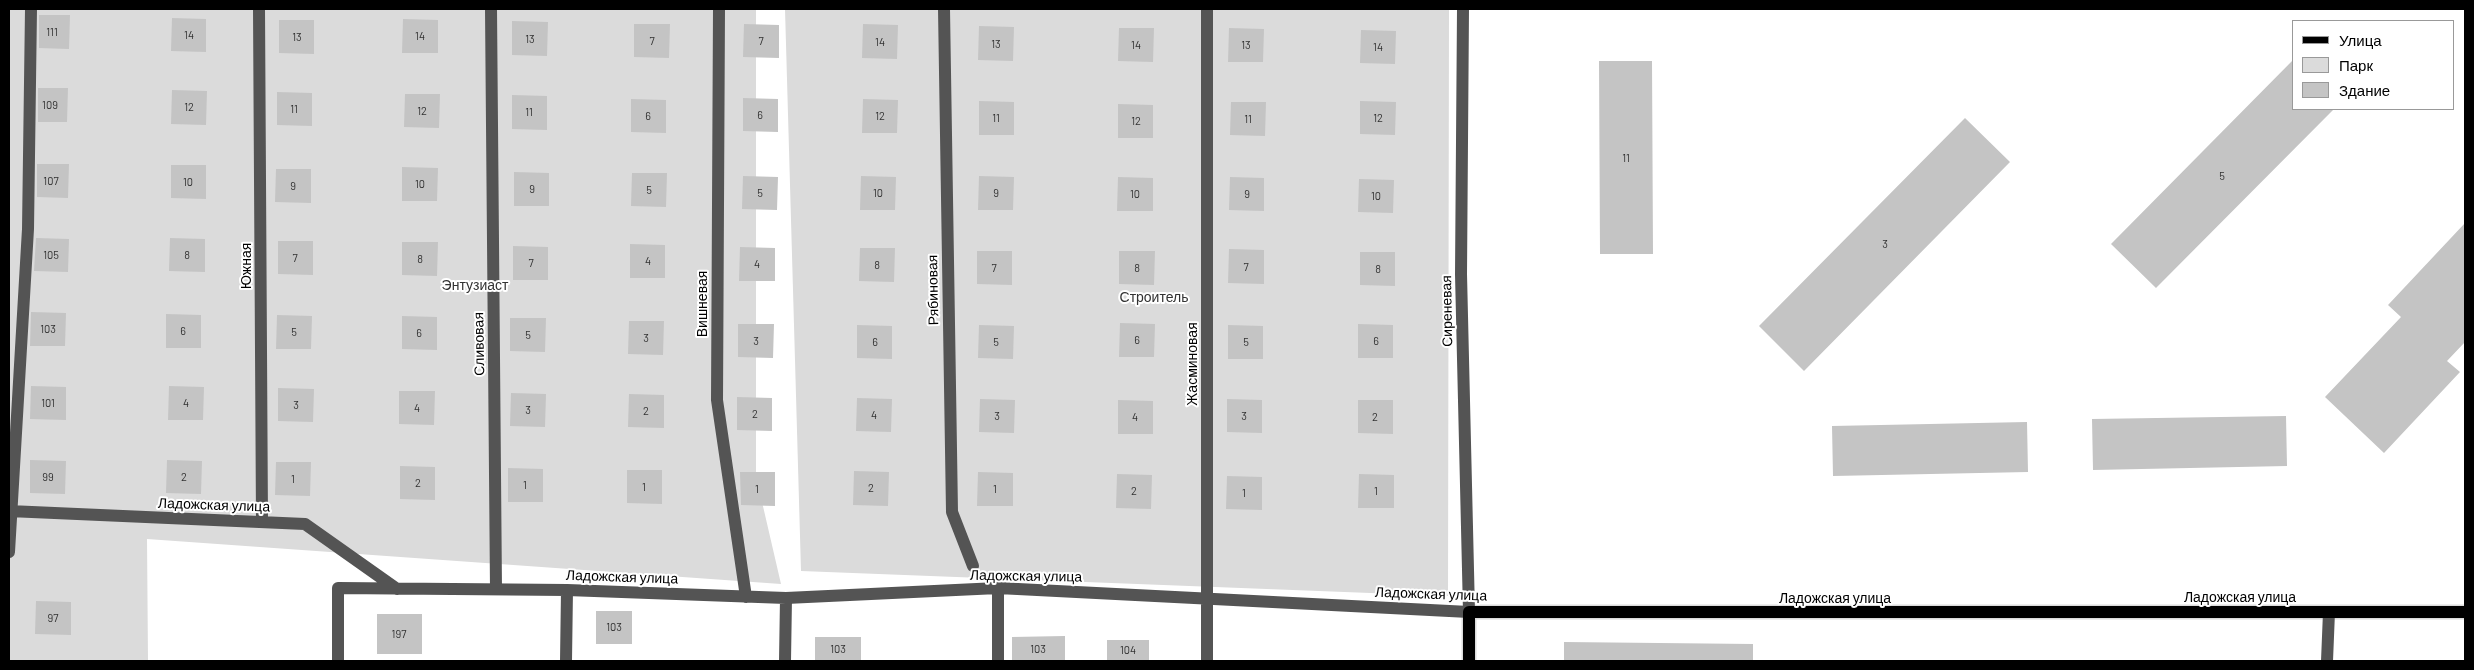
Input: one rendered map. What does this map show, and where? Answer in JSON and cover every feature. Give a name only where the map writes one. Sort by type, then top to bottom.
[{"type":"main road","name":"Ладожская улица","points":[[1469,612],[2465,612]]},
{"type":"main road","points":[[1469,612],[1470,661]]},
{"type":"street","points":[[9,552],[28,229],[31,9]]},
{"type":"street","name":"Южная","points":[[259,9],[262,522]]},
{"type":"street","name":"Сливовая","points":[[491,9],[496,589]]},
{"type":"street","name":"Вишневая","points":[[719,9],[717,400],[746,596]]},
{"type":"street","name":"Рябиновая","points":[[944,9],[952,512],[973,566]]},
{"type":"street","name":"Жасминовая","points":[[1206,9],[1207,661]]},
{"type":"street","name":"Сиреневая","points":[[1463,9],[1461,274],[1469,612]]},
{"type":"street","name":"Ладожская улица","points":[[10,511],[305,524],[397,589]]},
{"type":"street","name":"Ладожская улица","points":[[338,661],[338,588],[567,590],[786,598],[998,588],[1469,612]]},
{"type":"street","points":[[998,588],[998,661]]},
{"type":"street","points":[[566,661],[567,590]]},
{"type":"street","points":[[785,661],[786,598]]},
{"type":"street","points":[[2327,661],[2329,612]]},
{"type":"green space","name":"Энтузиаст","points":[[9,9],[756,9],[756,476],[781,584],[147,539],[148,661],[9,661]]},
{"type":"green space","name":"Строитель","points":[[785,9],[1449,9],[1448,596],[801,571]]},
{"type":"building","points":[[39,15],[70,15],[69,49],[39,48]]},
{"type":"building","points":[[172,18],[206,19],[206,52],[171,51]]},
{"type":"building","points":[[403,19],[438,20],[438,53],[402,53]]},
{"type":"building","points":[[279,20],[314,20],[314,54],[279,53]]},
{"type":"building","points":[[512,21],[548,22],[547,56],[512,55]]},
{"type":"building","points":[[634,24],[670,24],[669,58],[634,57]]},
{"type":"building","points":[[744,24],[779,25],[779,58],[743,57]]},
{"type":"building","points":[[863,24],[898,25],[897,59],[862,58]]},
{"type":"building","points":[[979,26],[1014,27],[1013,61],[978,60]]},
{"type":"building","points":[[1119,28],[1154,28],[1153,62],[1118,61]]},
{"type":"building","points":[[1229,28],[1264,29],[1263,62],[1228,62]]},
{"type":"building","points":[[1361,30],[1396,31],[1395,64],[1360,63]]},
{"type":"building","points":[[1599,61],[1652,61],[1653,254],[1600,254]]},
{"type":"building","points":[[2292,61],[2292,110],[2333,110],[2156,288],[2111,244]]},
{"type":"building","points":[[38,88],[68,88],[67,122],[38,122]]},
{"type":"building","points":[[172,90],[207,91],[206,125],[171,124]]},
{"type":"building","points":[[277,92],[312,93],[312,126],[277,125]]},
{"type":"building","points":[[405,94],[440,94],[439,128],[404,127]]},
{"type":"building","points":[[512,95],[547,96],[547,130],[512,129]]},
{"type":"building","points":[[743,98],[778,99],[778,132],[743,131]]},
{"type":"building","points":[[631,99],[666,100],[666,133],[631,132]]},
{"type":"building","points":[[863,99],[898,100],[897,133],[862,133]]},
{"type":"building","points":[[979,101],[1014,102],[1014,135],[979,135]]},
{"type":"building","points":[[1360,101],[1396,102],[1395,135],[1360,134]]},
{"type":"building","points":[[1231,102],[1266,102],[1265,136],[1230,135]]},
{"type":"building","points":[[1118,104],[1153,105],[1153,138],[1118,138]]},
{"type":"building","points":[[1965,118],[2010,162],[1804,371],[1759,326]]},
{"type":"building","points":[[37,164],[69,164],[68,198],[37,197]]},
{"type":"building","points":[[171,165],[206,165],[206,199],[171,198]]},
{"type":"building","points":[[402,167],[438,168],[437,201],[402,201]]},
{"type":"building","points":[[276,169],[311,169],[311,203],[275,202]]},
{"type":"building","points":[[514,172],[549,173],[549,206],[514,206]]},
{"type":"building","points":[[632,173],[667,173],[666,207],[631,206]]},
{"type":"building","points":[[743,176],[778,177],[777,210],[742,209]]},
{"type":"building","points":[[861,176],[896,177],[895,210],[860,210]]},
{"type":"building","points":[[979,176],[1014,177],[1013,210],[978,210]]},
{"type":"building","points":[[1118,177],[1153,178],[1153,211],[1117,211]]},
{"type":"building","points":[[1230,177],[1264,178],[1264,211],[1229,210]]},
{"type":"building","points":[[1359,179],[1394,180],[1393,213],[1358,212]]},
{"type":"building","points":[[2465,223],[2465,342],[2447,361],[2460,372],[2384,453],[2325,397],[2401,317],[2388,305]]},
{"type":"building","points":[[36,238],[69,239],[68,272],[34,271]]},
{"type":"building","points":[[170,238],[205,239],[205,272],[169,271]]},
{"type":"building","points":[[278,241],[313,241],[313,275],[278,274]]},
{"type":"building","points":[[402,242],[438,242],[437,276],[402,275]]},
{"type":"building","points":[[630,244],[665,245],[665,278],[630,278]]},
{"type":"building","points":[[513,246],[548,247],[548,280],[513,280]]},
{"type":"building","points":[[740,247],[775,248],[775,281],[739,281]]},
{"type":"building","points":[[860,248],[895,248],[894,282],[859,281]]},
{"type":"building","points":[[1229,249],[1264,250],[1264,284],[1228,283]]},
{"type":"building","points":[[977,251],[1012,251],[1012,285],[977,284]]},
{"type":"building","points":[[1119,251],[1155,251],[1154,285],[1119,284]]},
{"type":"building","points":[[1360,252],[1395,252],[1395,286],[1360,285]]},
{"type":"building","points":[[31,312],[66,313],[65,346],[30,346]]},
{"type":"building","points":[[166,314],[201,315],[201,348],[166,348]]},
{"type":"building","points":[[277,315],[312,316],[311,349],[276,349]]},
{"type":"building","points":[[402,316],[437,317],[437,350],[402,349]]},
{"type":"building","points":[[510,318],[546,318],[545,352],[510,351]]},
{"type":"building","points":[[629,321],[664,321],[663,355],[628,354]]},
{"type":"building","points":[[1120,323],[1155,324],[1154,357],[1119,357]]},
{"type":"building","points":[[738,324],[774,324],[773,358],[738,357]]},
{"type":"building","points":[[1358,324],[1393,325],[1393,358],[1358,358]]},
{"type":"building","points":[[857,325],[892,326],[892,359],[857,358]]},
{"type":"building","points":[[979,325],[1014,326],[1013,359],[978,358]]},
{"type":"building","points":[[1228,325],[1263,326],[1263,359],[1228,359]]},
{"type":"building","points":[[31,386],[66,387],[66,420],[30,419]]},
{"type":"building","points":[[169,386],[204,387],[203,420],[168,420]]},
{"type":"building","points":[[278,388],[314,389],[313,422],[278,421]]},
{"type":"building","points":[[399,391],[435,391],[434,425],[399,424]]},
{"type":"building","points":[[511,393],[546,394],[545,427],[510,426]]},
{"type":"building","points":[[629,394],[664,395],[664,428],[628,427]]},
{"type":"building","points":[[737,397],[772,398],[772,431],[737,430]]},
{"type":"building","points":[[857,398],[892,399],[891,432],[856,431]]},
{"type":"building","points":[[980,399],[1015,400],[1014,433],[979,432]]},
{"type":"building","points":[[1227,399],[1262,400],[1262,433],[1227,432]]},
{"type":"building","points":[[1118,400],[1153,401],[1153,434],[1118,434]]},
{"type":"building","points":[[1358,400],[1393,400],[1393,434],[1358,433]]},
{"type":"building","points":[[2286,416],[2287,466],[2093,470],[2092,419]]},
{"type":"building","points":[[2027,422],[2028,472],[1833,476],[1832,426]]},
{"type":"building","points":[[30,460],[66,461],[65,494],[30,493]]},
{"type":"building","points":[[167,460],[202,461],[201,494],[166,493]]},
{"type":"building","points":[[276,462],[311,462],[310,496],[275,495]]},
{"type":"building","points":[[400,466],[435,467],[435,500],[400,499]]},
{"type":"building","points":[[508,468],[543,469],[543,502],[508,502]]},
{"type":"building","points":[[627,470],[662,470],[662,504],[627,503]]},
{"type":"building","points":[[854,471],[889,472],[888,506],[853,505]]},
{"type":"building","points":[[740,472],[775,472],[775,506],[741,505]]},
{"type":"building","points":[[978,472],[1013,473],[1013,506],[977,506]]},
{"type":"building","points":[[1117,474],[1152,475],[1151,509],[1116,508]]},
{"type":"building","points":[[1359,474],[1394,475],[1394,508],[1358,508]]},
{"type":"building","points":[[1227,476],[1262,477],[1262,510],[1226,509]]},
{"type":"building","points":[[36,601],[71,602],[71,635],[35,634]]},
{"type":"building","points":[[596,611],[632,611],[632,644],[596,644]]},
{"type":"building","points":[[377,614],[422,614],[422,654],[377,654]]},
{"type":"building","points":[[1065,636],[1065,661],[1012,661],[1012,637]]},
{"type":"building","points":[[815,637],[861,637],[861,661],[815,661]]},
{"type":"building","points":[[1107,640],[1149,640],[1149,661],[1107,661]]},
{"type":"building","points":[[1564,642],[1753,644],[1753,661],[1564,661]]}]
